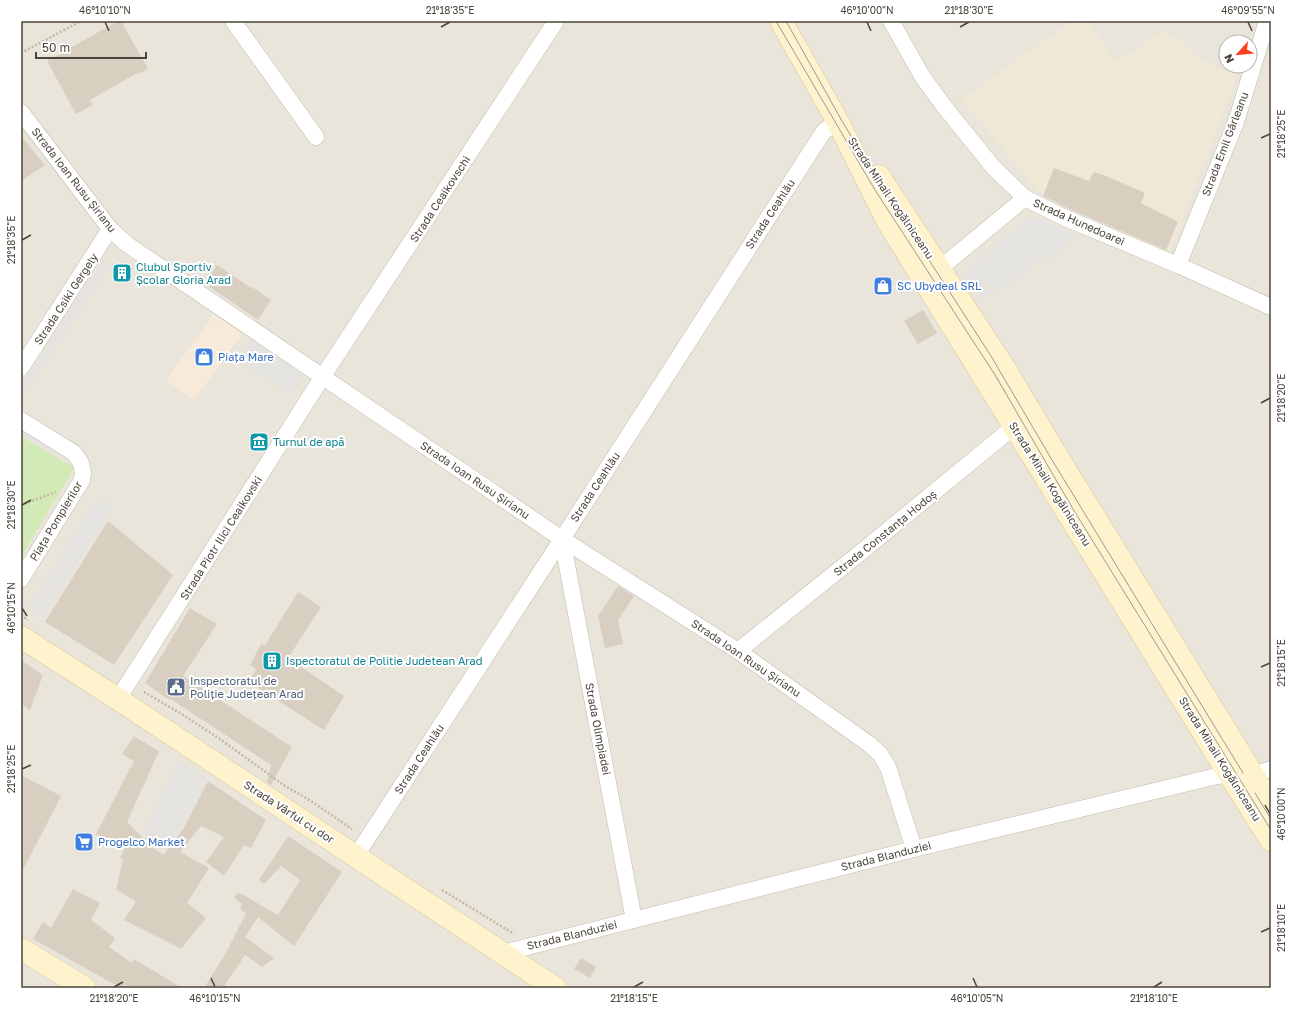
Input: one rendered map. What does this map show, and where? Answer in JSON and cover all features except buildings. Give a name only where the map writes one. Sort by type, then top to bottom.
[{"type":"main road","name":"Strada Mihail Kogălniceanu","points":[[781,21],[838,122],[888,222],[1262,772],[1271,804]]},
{"type":"main road","name":"Strada Mihail Kogălniceanu","points":[[838,122],[886,186],[939,270],[1005,369],[1023,419],[1229,774],[1271,840]]},
{"type":"main road","name":"Strada Vârful cu dor","points":[[21,638],[118,699],[555,988]]},
{"type":"main road","points":[[21,949],[85,988]]},
{"type":"street","points":[[233,21],[316,137]]},
{"type":"street","name":"Strada Ceaikovschi","points":[[323,376],[556,21]]},
{"type":"street","name":"Strada Hunedoarei","points":[[891,21],[922,76],[943,105],[993,167],[1025,198],[1063,217],[1178,265],[1271,307]]},
{"type":"street","name":"Strada Emil Gârleanu","points":[[1178,265],[1236,122],[1267,21]]},
{"type":"street","name":"Strada Ioan Rusu Șirianu","points":[[21,112],[110,229],[128,245],[562,539],[738,651],[869,744],[880,754],[888,767],[914,849]]},
{"type":"street","name":"Strada Ceahlău","points":[[356,856],[562,539],[818,140],[824,131],[838,122]]},
{"type":"street","points":[[939,270],[1025,198]]},
{"type":"street","name":"Strada Csiki Gergely","points":[[21,368],[110,229]]},
{"type":"street","name":"Strada Piotr Ilici Ceaikovski","points":[[118,699],[323,376]]},
{"type":"street","name":"Strada Constanța Hodoș","points":[[738,651],[1023,419]]},
{"type":"street","name":"Piața Pompierilor","points":[[21,420],[74,453],[81,463],[83,473],[82,480],[21,579]]},
{"type":"street","name":"Strada Olimpiadei","points":[[562,539],[634,920]]},
{"type":"street","name":"Strada Blanduziei","points":[[503,953],[914,849],[1229,774],[1262,772]]},
{"type":"path","points":[[21,53],[81,21]]},
{"type":"path","points":[[21,505],[79,485]]},
{"type":"path","points":[[144,692],[217,737],[285,786],[311,801],[352,829]]},
{"type":"path","points":[[438,887],[515,935]]},
{"type":"shaded area","points":[[21,21],[1271,21],[1271,988],[21,988]]},
{"type":"shaded area","points":[[1072,21],[1089,21],[1116,63],[1164,30],[1218,69],[1218,74],[1238,74],[1169,254],[1038,191],[962,99]]},
{"type":"shaded area","points":[[1028,218],[1036,218],[1073,235],[1059,253],[1047,263],[1039,256],[1021,277],[979,300],[966,277],[967,271]]},
{"type":"shaded area","points":[[103,259],[110,264],[21,399],[21,387]]},
{"type":"shaded area","name":"Piața Mare","points":[[214,314],[242,334],[194,400],[166,380]]},
{"type":"shaded area","points":[[253,336],[306,371],[289,395],[238,359]]},
{"type":"shaded area","points":[[21,424],[58,447],[53,454],[21,434]]},
{"type":"shaded area","points":[[98,497],[114,505],[43,617],[28,608]]},
{"type":"shaded area","points":[[178,761],[208,778],[169,851],[143,836]]},
{"type":"green space","points":[[21,436],[74,468],[21,557]]},
{"type":"tram line","points":[[776,21],[875,190],[995,375],[1073,509],[1271,830]]},
{"type":"tram line","points":[[786,21],[842,121],[878,181],[991,356],[1052,460],[1243,773]]},
{"type":"tram line","points":[[1255,793],[1271,819]]},
{"type":"place","name":"Clubul Sportiv Școlar Gloria Arad","points":[[122,273]]},
{"type":"place","name":"SC Ubydeal SRL","points":[[883,286]]},
{"type":"place","name":"Piața Mare","points":[[204,357]]},
{"type":"place","name":"Turnul de apă","points":[[259,442]]},
{"type":"place","name":"Ispectoratul de Politie Judetean Arad","points":[[272,661]]},
{"type":"place","name":"Inspectoratul de Poliție Județean Arad","points":[[176,687]]},
{"type":"place","name":"Progelco Market","points":[[84,842]]}]
